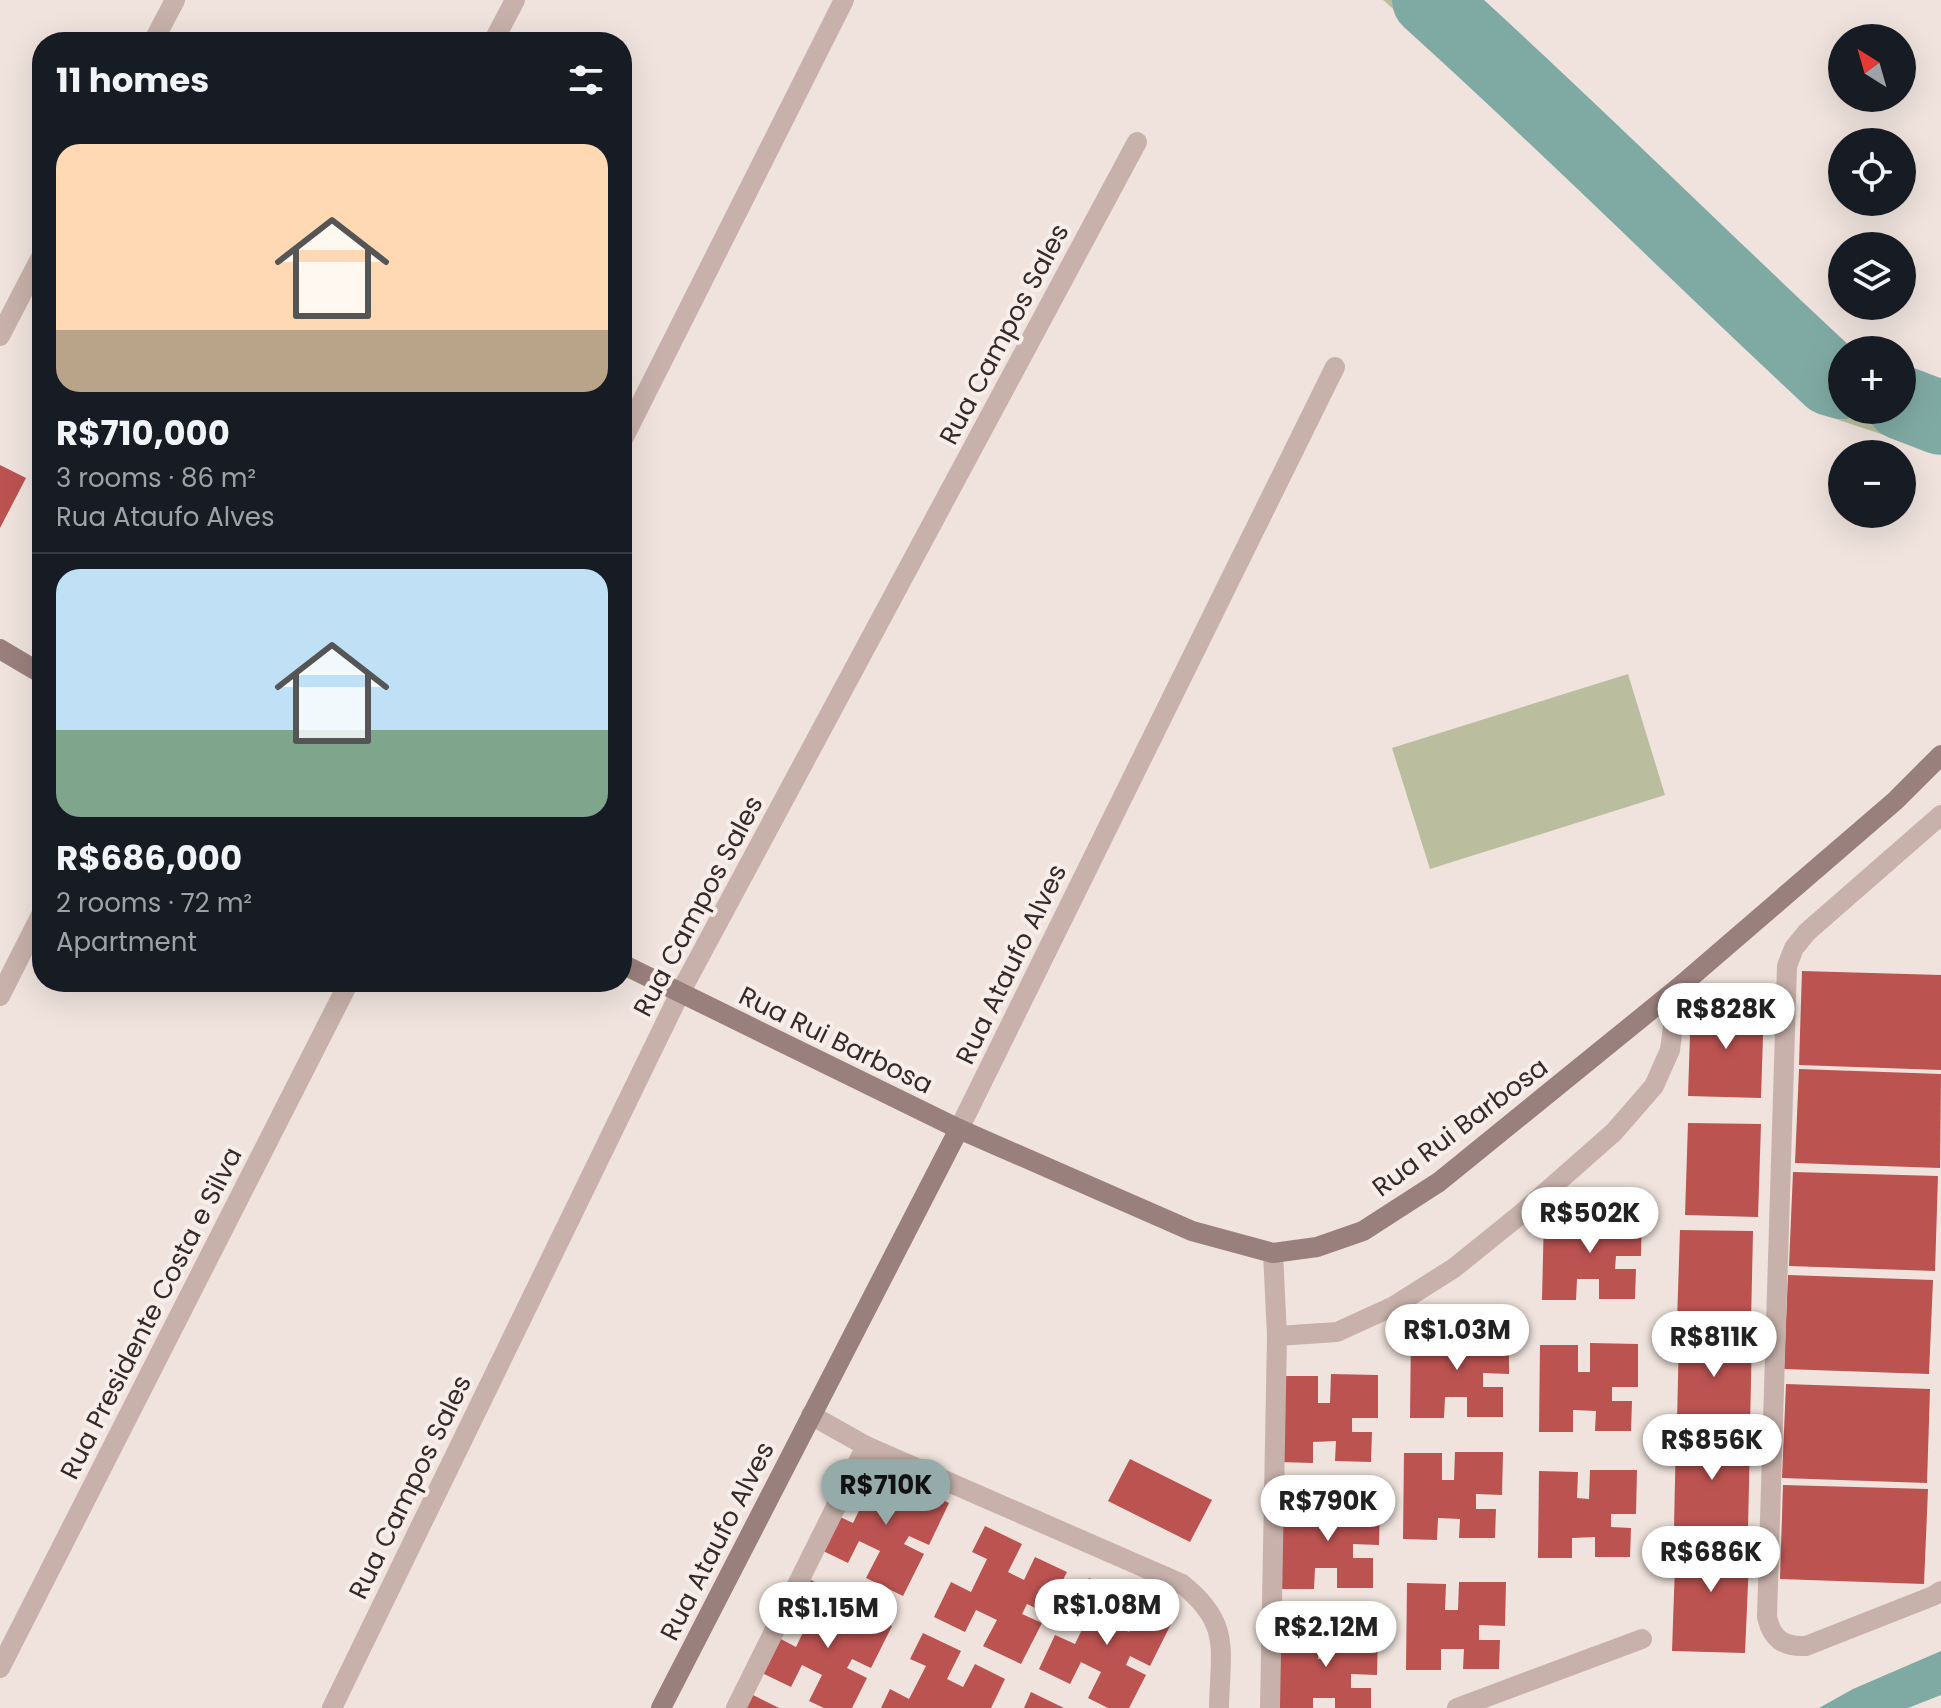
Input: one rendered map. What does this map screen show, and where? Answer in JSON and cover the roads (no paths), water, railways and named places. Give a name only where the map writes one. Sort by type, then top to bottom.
[{"type":"street","points":[[158,32],[175,0]]},
{"type":"street","points":[[498,32],[515,0]]},
{"type":"street","points":[[632,421],[844,0]]},
{"type":"street","name":"Rua Campos Sales","points":[[332,1708],[680,993],[1137,142]]},
{"type":"street","points":[[0,336],[32,274]]},
{"type":"street","name":"Rua Ataufo Alves","points":[[661,1708],[959,1129],[1335,367]]},
{"type":"street","points":[[0,649],[32,668]]},
{"type":"street","name":"Rua Rui Barbosa","points":[[632,969],[959,1129],[1192,1231],[1273,1253],[1317,1247],[1363,1231],[1439,1182],[1678,988],[1895,801],[1941,755]]},
{"type":"street","points":[[1941,815],[1807,932],[1794,948],[1787,966],[1767,1617],[1770,1630],[1780,1642],[1792,1647],[1806,1646],[1941,1591]]},
{"type":"street","points":[[0,996],[32,933]]},
{"type":"street","points":[[1277,1336],[1337,1332],[1394,1306],[1454,1268],[1521,1214],[1614,1132],[1654,1086],[1670,1050],[1678,988]]},
{"type":"street","name":"Rua Presidente Costa e Silva","points":[[0,1668],[344,992]]},
{"type":"street","points":[[1270,1708],[1277,1336],[1273,1253]]},
{"type":"street","points":[[811,1415],[866,1446],[1182,1584],[1201,1599],[1213,1614],[1220,1633],[1219,1708]]},
{"type":"street","points":[[736,1708],[866,1446]]},
{"type":"street","points":[[1457,1708],[1642,1639]]},
{"type":"water","points":[[1941,1651],[1941,1695],[1908,1708],[1819,1708],[1853,1689]]},
{"type":"waterway","points":[[1429,0],[1828,376]]},
{"type":"waterway","points":[[1916,408],[1941,418]]}]
